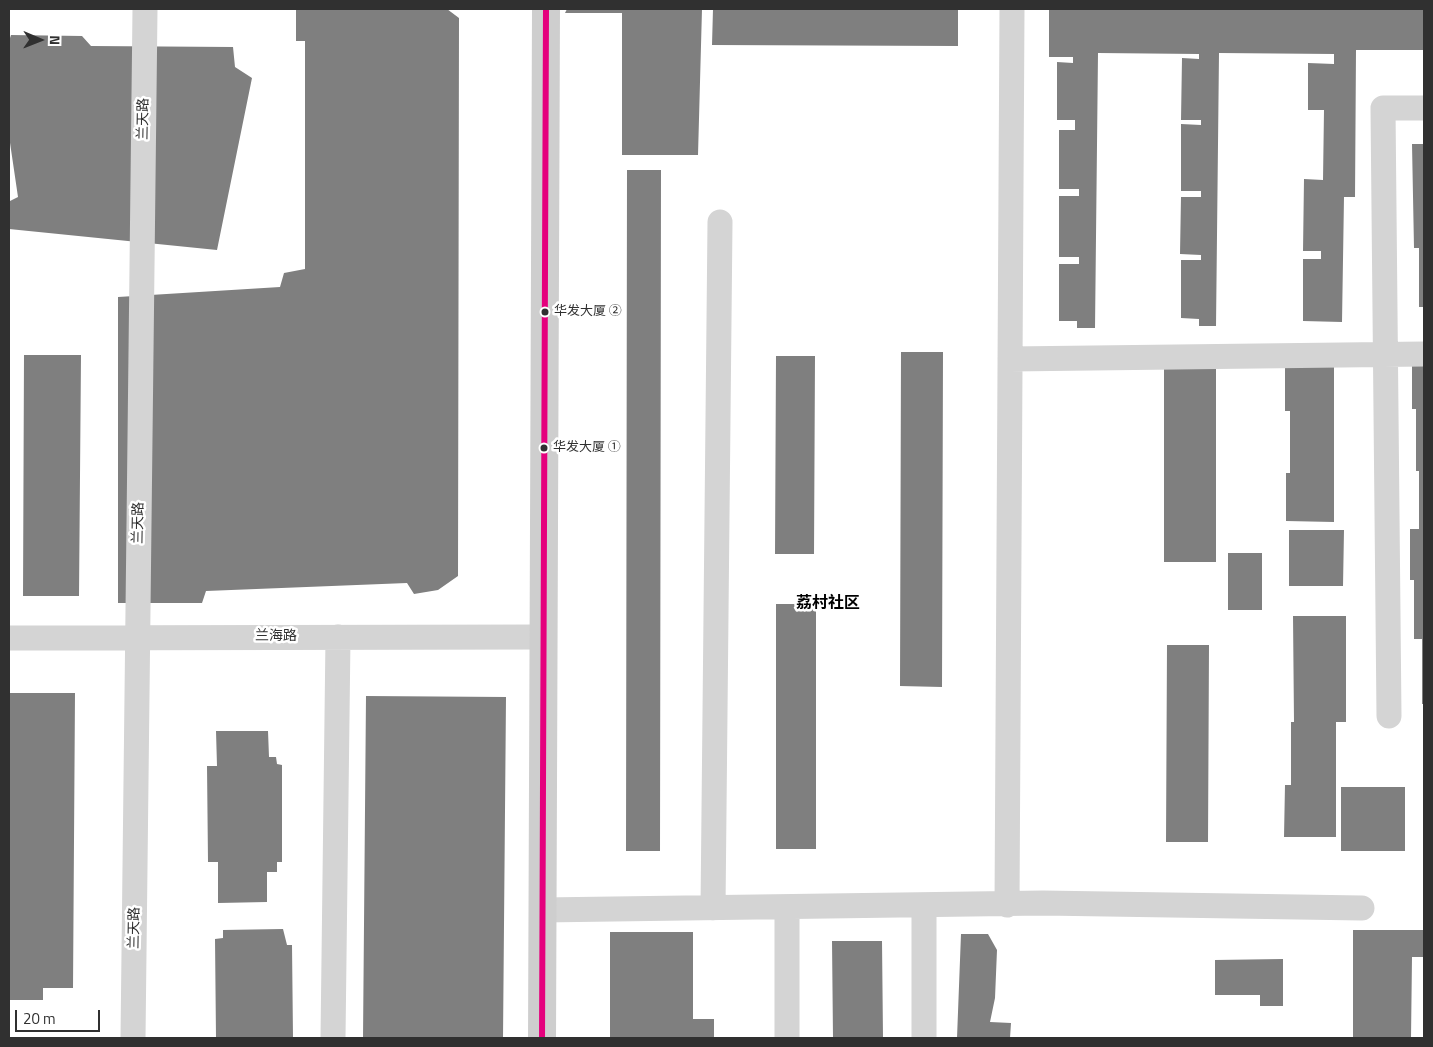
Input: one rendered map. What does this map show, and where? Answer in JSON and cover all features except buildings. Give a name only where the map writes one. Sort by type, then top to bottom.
[{"type":"street","name":"兰天路","points":[[133,1038],[146,9]]},
{"type":"street","points":[[542,1038],[546,9]]},
{"type":"street","points":[[1007,905],[1012,9]]},
{"type":"street","points":[[1389,716],[1383,108],[1424,108]]},
{"type":"street","points":[[713,908],[720,222]]},
{"type":"street","points":[[1010,359],[1424,354]]},
{"type":"street","points":[[333,1038],[338,637]]},
{"type":"street","name":"兰海路","points":[[9,638],[543,637]]},
{"type":"street","points":[[542,910],[1043,903],[1362,908]]},
{"type":"street","points":[[924,906],[924,1038]]},
{"type":"street","points":[[786,1038],[787,908]]},
{"type":"transit line","points":[[542,1038],[546,9]]},
{"type":"place","name":"华发大厦 ②","points":[[545,312]]},
{"type":"place","name":"华发大厦 ①","points":[[544,448]]},
{"type":"district","name":"荔村社区","points":[[828,604]]}]
